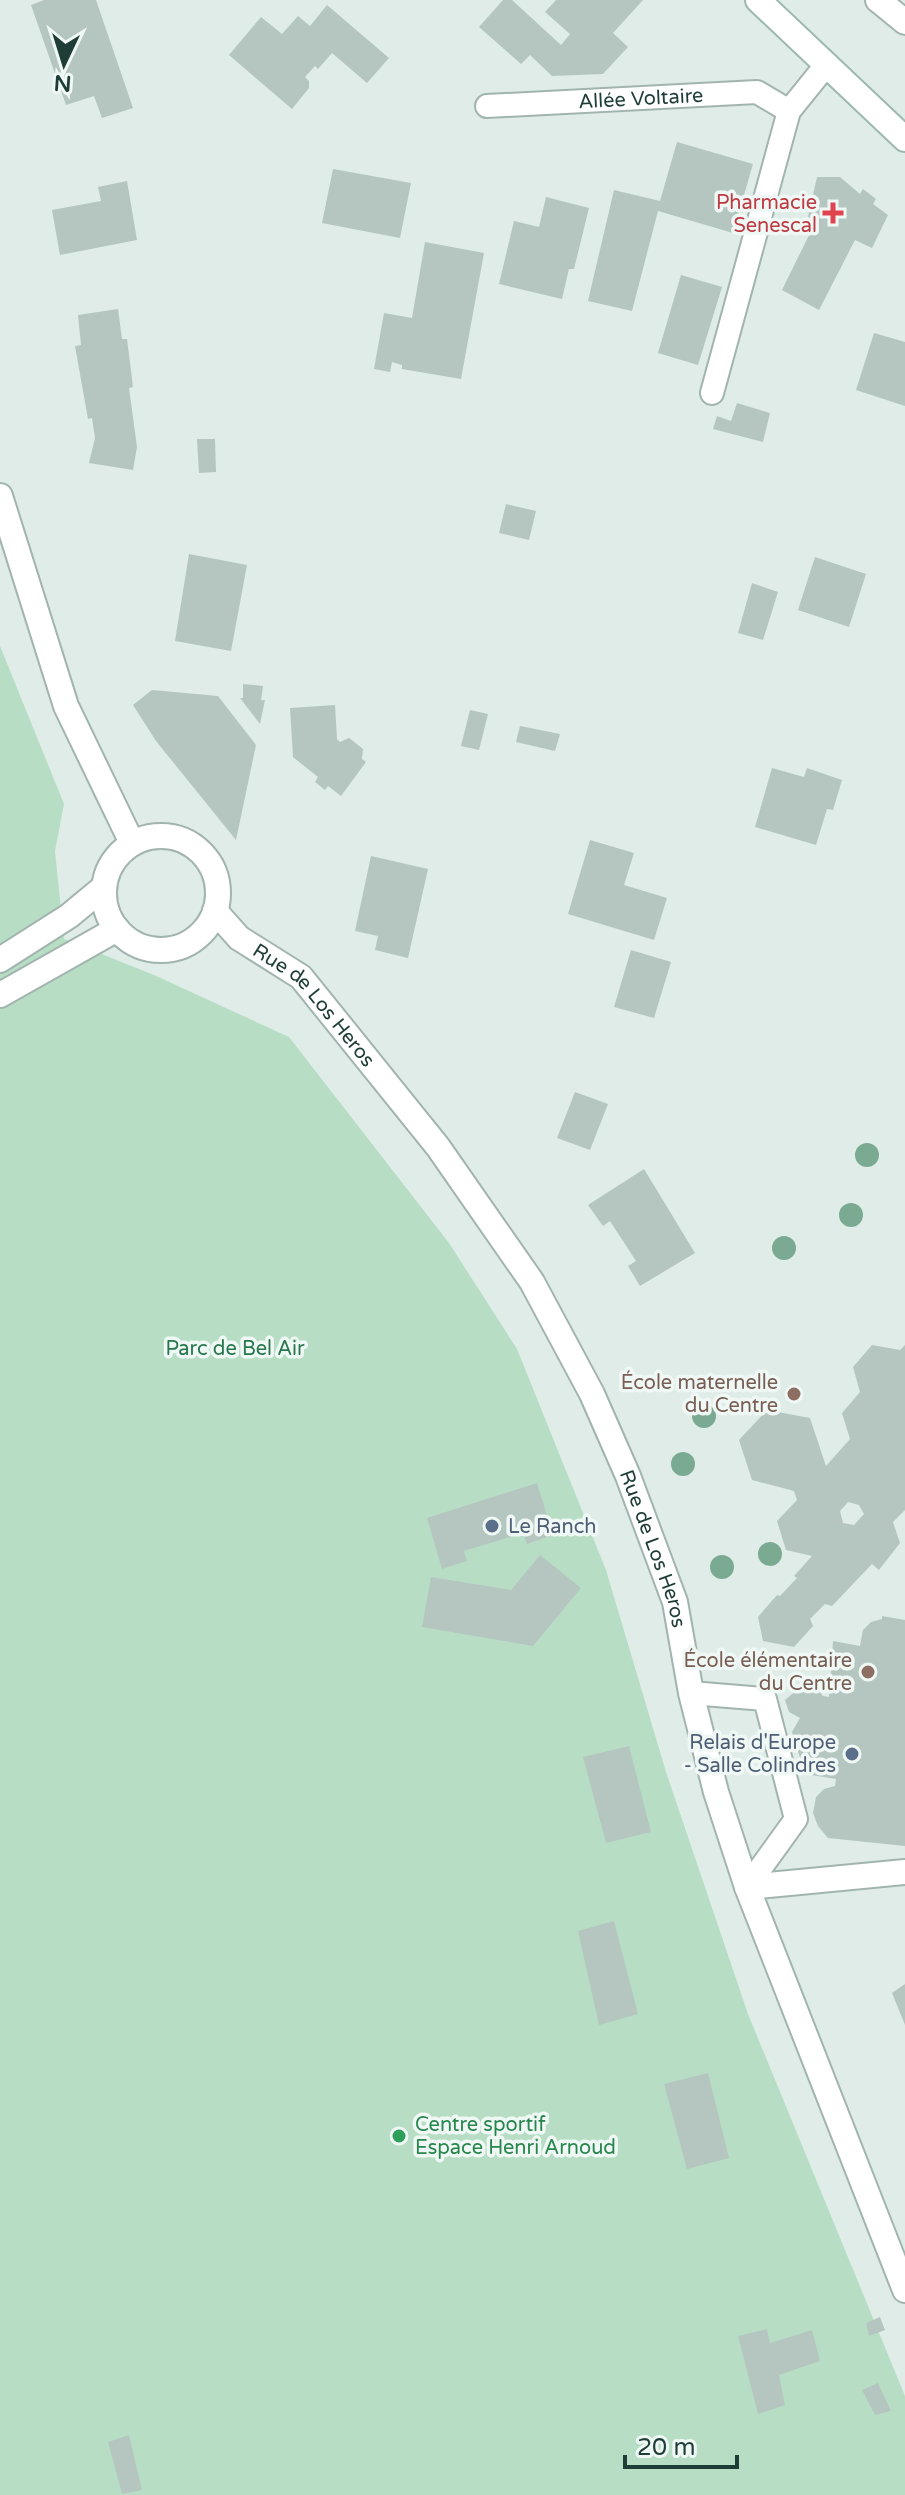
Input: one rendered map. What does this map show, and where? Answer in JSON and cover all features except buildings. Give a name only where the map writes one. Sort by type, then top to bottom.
[{"type":"street","points":[[758,0],[905,139]]},
{"type":"street","points":[[878,0],[905,22]]},
{"type":"street","points":[[0,496],[66,706],[132,843]]},
{"type":"street","points":[[151,836],[170,837],[189,843],[204,856],[214,872],[218,891],[215,911],[207,926],[195,938],[163,950],[146,947],[130,941],[109,917],[104,902],[104,887],[113,862],[132,843],[151,836]]},
{"type":"street","points":[[0,960],[61,922],[104,887]]},
{"type":"street","name":"Rue de Los Heros","points":[[215,911],[239,938],[301,977],[438,1147],[532,1282],[592,1394],[628,1476],[675,1602],[691,1693],[716,1792],[747,1887],[905,2290]]},
{"type":"street","points":[[0,995],[117,929]]},
{"type":"street","points":[[747,1887],[905,1872]]},
{"type":"lane","points":[[712,393],[789,111],[827,64]]},
{"type":"lane","name":"Allée Voltaire","points":[[487,106],[757,92],[789,111]]},
{"type":"lane","points":[[691,1693],[765,1699],[796,1819],[747,1887]]},
{"type":"green space","name":"Centre sportif Espace Henri Arnoud","points":[[0,646],[64,804],[55,851],[64,939],[154,975],[289,1037],[449,1243],[517,1349],[606,1570],[666,1772],[748,2014],[905,2396],[905,2495],[0,2495]]},
{"type":"place","name":"Pharmacie Senescal","points":[[833,213]]},
{"type":"place","name":"École maternelle du Centre","points":[[794,1394]]},
{"type":"place","name":"Le Ranch","points":[[492,1526]]},
{"type":"place","name":"École élémentaire du Centre","points":[[868,1672]]},
{"type":"place","name":"Relais d'Europe - Salle Colindres","points":[[852,1754]]},
{"type":"place","name":"Centre sportif Espace Henri Arnoud","points":[[399,2136]]},
{"type":"park label","name":"Parc de Bel Air","points":[[235,1348]]}]
